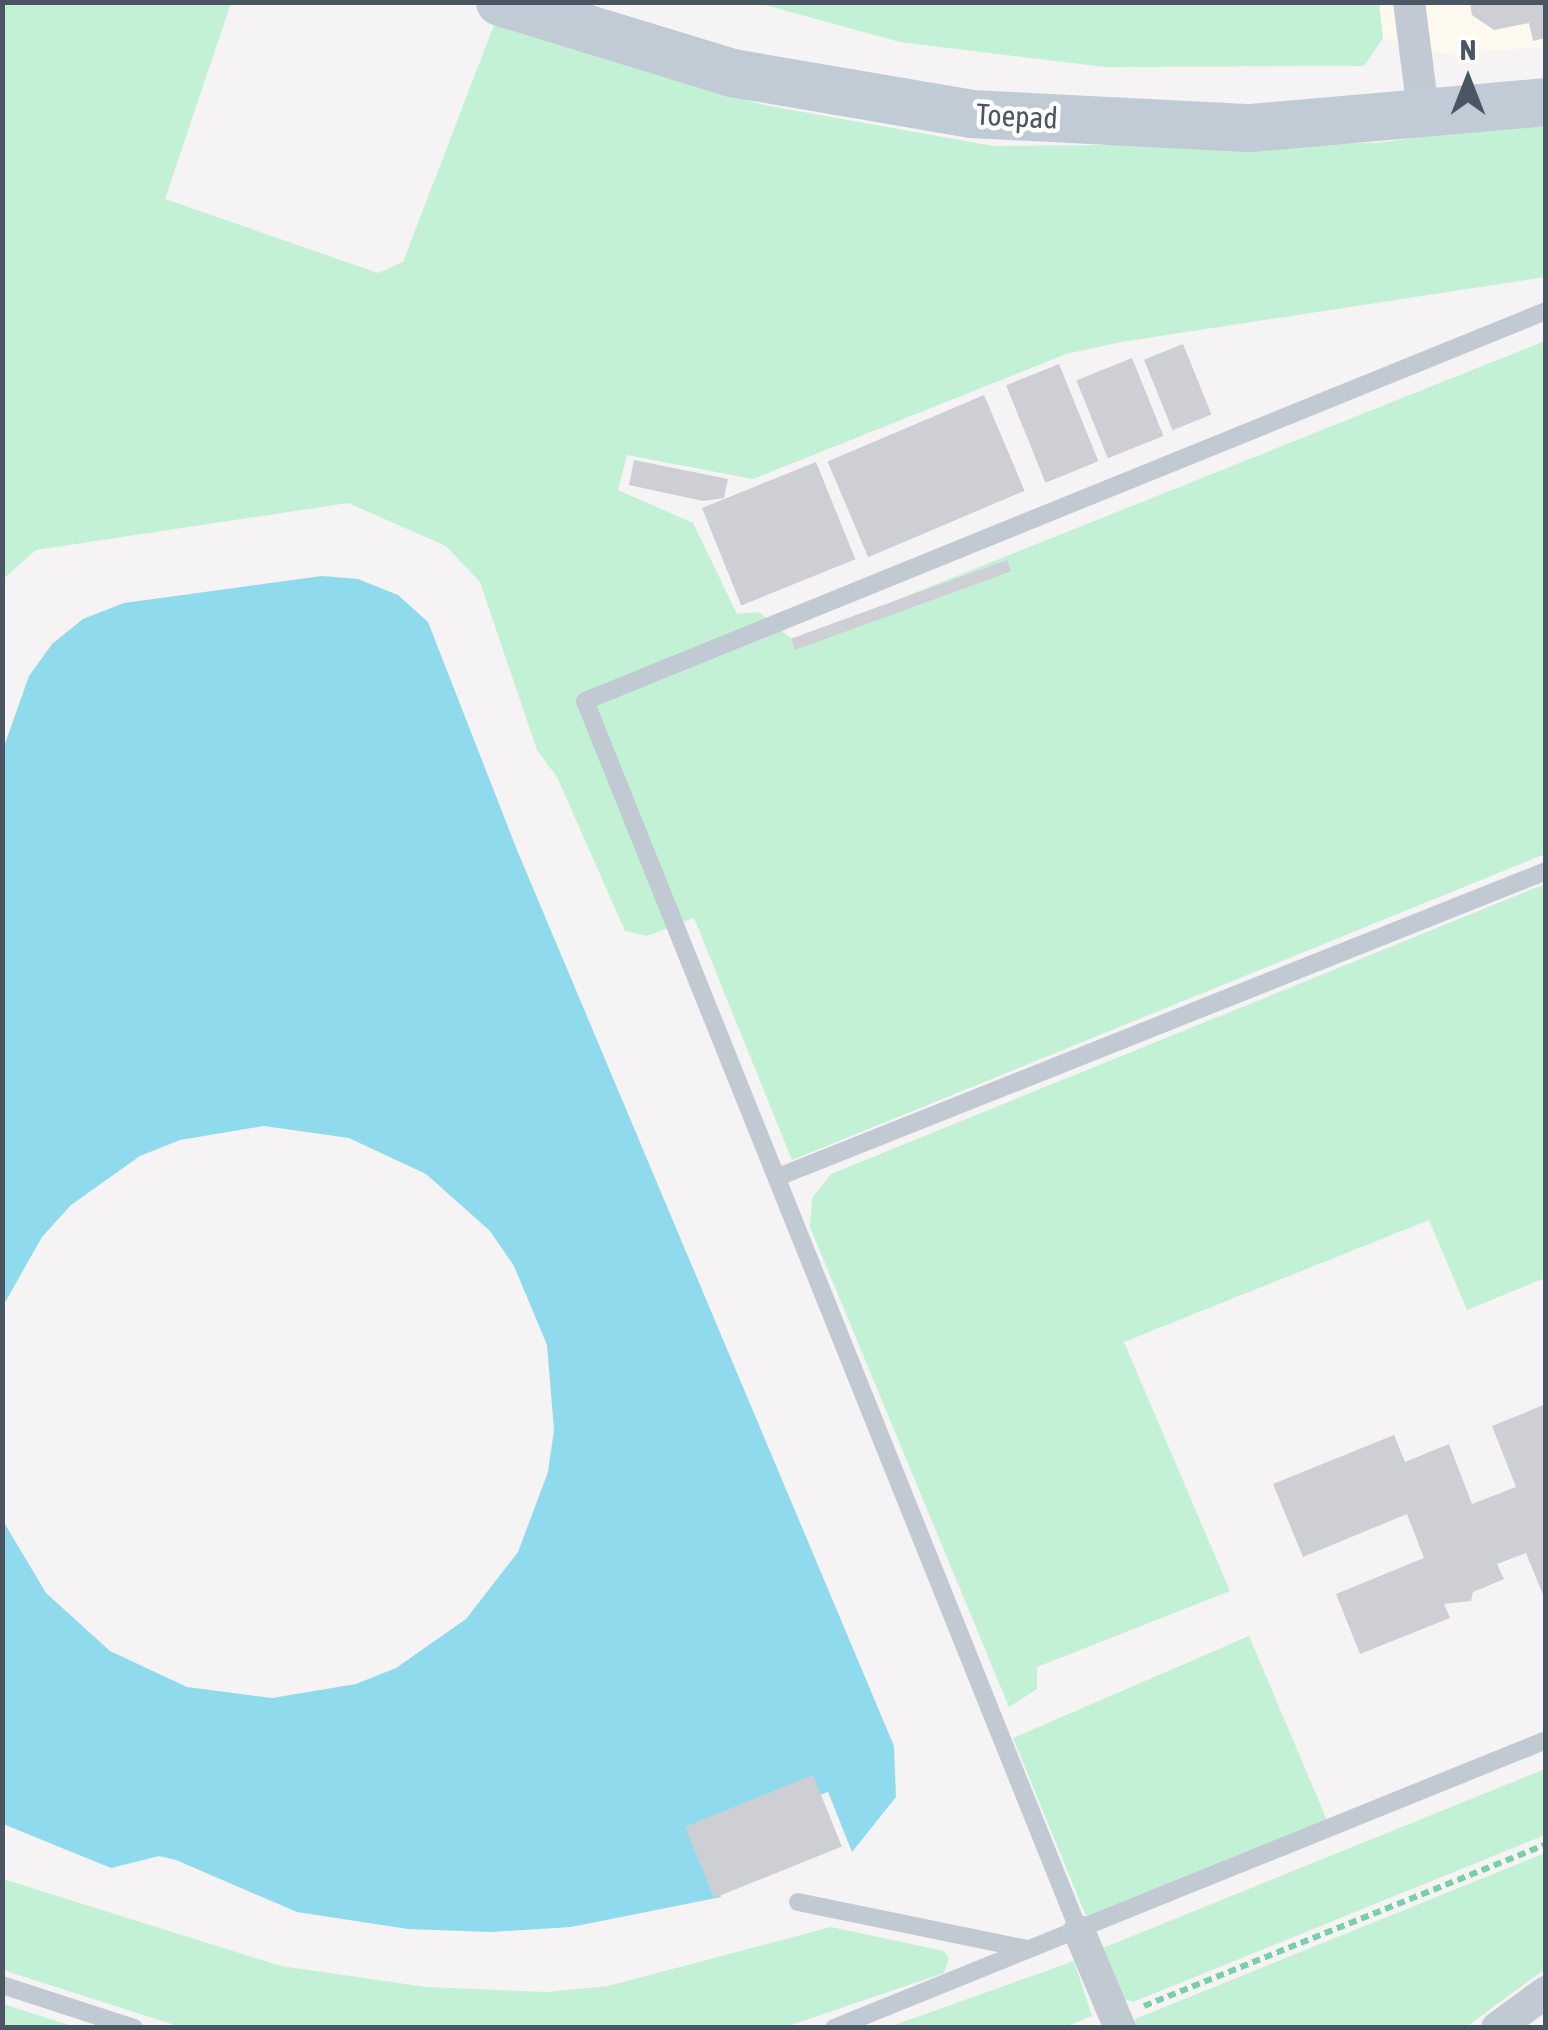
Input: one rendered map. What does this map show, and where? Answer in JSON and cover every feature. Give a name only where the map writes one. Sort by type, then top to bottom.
[{"type":"street","name":"Toepad","points":[[500,2],[559,12],[732,73],[971,114],[1251,128],[1424,117],[1546,102]]},
{"type":"street","points":[[1409,2],[1424,117]]},
{"type":"street","points":[[1079,1931],[1118,2022]]},
{"type":"street","points":[[1497,2028],[1546,1992]]},
{"type":"lane","points":[[1079,1931],[586,700],[1546,311]]},
{"type":"lane","points":[[778,1177],[1546,870]]},
{"type":"lane","points":[[834,2028],[1546,1740]]},
{"type":"lane","points":[[798,1902],[1028,1949]]},
{"type":"lane","points":[[2,1986],[134,2028]]},
{"type":"path","points":[[1118,2022],[1546,1844]]},
{"type":"shaded area","points":[[1379,3],[1545,3],[1545,47],[1443,54],[1383,38]]},
{"type":"green space","points":[[3,3],[231,3],[165,199],[378,273],[403,262],[494,25],[764,105],[993,146],[1377,143],[1545,120],[1545,277],[1121,342],[1066,354],[753,479],[627,455],[618,490],[693,523],[737,614],[759,612],[794,641],[1545,341],[1545,854],[792,1160],[694,918],[647,936],[625,931],[557,777],[537,750],[480,582],[446,546],[348,503],[36,550],[3,579]]},
{"type":"green space","points":[[757,3],[1379,3],[1383,38],[1364,66],[1105,67],[900,42]]},
{"type":"green space","points":[[1545,884],[1545,1278],[1467,1310],[1429,1220],[1124,1342],[1230,1591],[1037,1667],[1037,1689],[1009,1707],[810,1227],[812,1198],[831,1174]]},
{"type":"green space","points":[[1249,1636],[1329,1825],[1096,1918],[1086,1916],[1013,1738]]},
{"type":"green space","points":[[1545,1769],[1545,1835],[1133,2002],[1125,1999],[1103,1948]]},
{"type":"green space","points":[[1545,1853],[1545,1969],[1466,2027],[1135,2027],[1135,2019]]},
{"type":"green space","points":[[3,1879],[281,1966],[426,1987],[547,1992],[608,1986],[831,1927],[944,1951],[949,1958],[944,1973],[785,2027],[181,2027],[3,1970]]},
{"type":"green space","points":[[1074,1961],[1092,2016],[1065,2027],[889,2027]]},
{"type":"green space","points":[[3,2004],[75,2027],[3,2027]]},
{"type":"water","points":[[322,576],[358,579],[398,595],[428,622],[517,850],[894,1746],[896,1797],[852,1852],[828,1792],[701,1839],[721,1897],[571,1927],[491,1932],[408,1929],[297,1912],[176,1860],[159,1856],[111,1868],[3,1824],[2,1519],[46,1593],[110,1651],[187,1687],[272,1698],[356,1684],[396,1668],[466,1619],[518,1552],[548,1472],[554,1430],[547,1345],[514,1266],[490,1231],[426,1174],[349,1138],[264,1126],[180,1140],[140,1156],[71,1205],[42,1237],[3,1306],[2,752],[29,676],[52,644],[83,619],[124,603]]},
{"type":"building","points":[[1470,2],[1546,2],[1546,38],[1533,41],[1529,23],[1494,30],[1472,15]]},
{"type":"building","points":[[1183,344],[1211,414],[1173,430],[1144,360]]},
{"type":"building","points":[[1132,358],[1163,436],[1108,458],[1076,380]]},
{"type":"building","points":[[1059,364],[1098,461],[1045,483],[1006,385]]},
{"type":"building","points":[[984,395],[1025,491],[868,557],[828,461]]},
{"type":"building","points":[[634,460],[728,479],[724,498],[703,501],[629,485]]},
{"type":"building","points":[[816,462],[855,559],[741,605],[702,508]]},
{"type":"building","points":[[1007,560],[1011,571],[795,650],[791,639]]},
{"type":"building","points":[[1546,1404],[1546,1602],[1526,1553],[1497,1564],[1504,1579],[1473,1592],[1471,1601],[1444,1604],[1450,1618],[1360,1654],[1336,1594],[1424,1558],[1407,1514],[1303,1557],[1273,1484],[1394,1435],[1405,1462],[1449,1444],[1472,1504],[1516,1487],[1492,1426]]},
{"type":"building","points":[[813,1775],[842,1846],[714,1898],[685,1827]]}]
